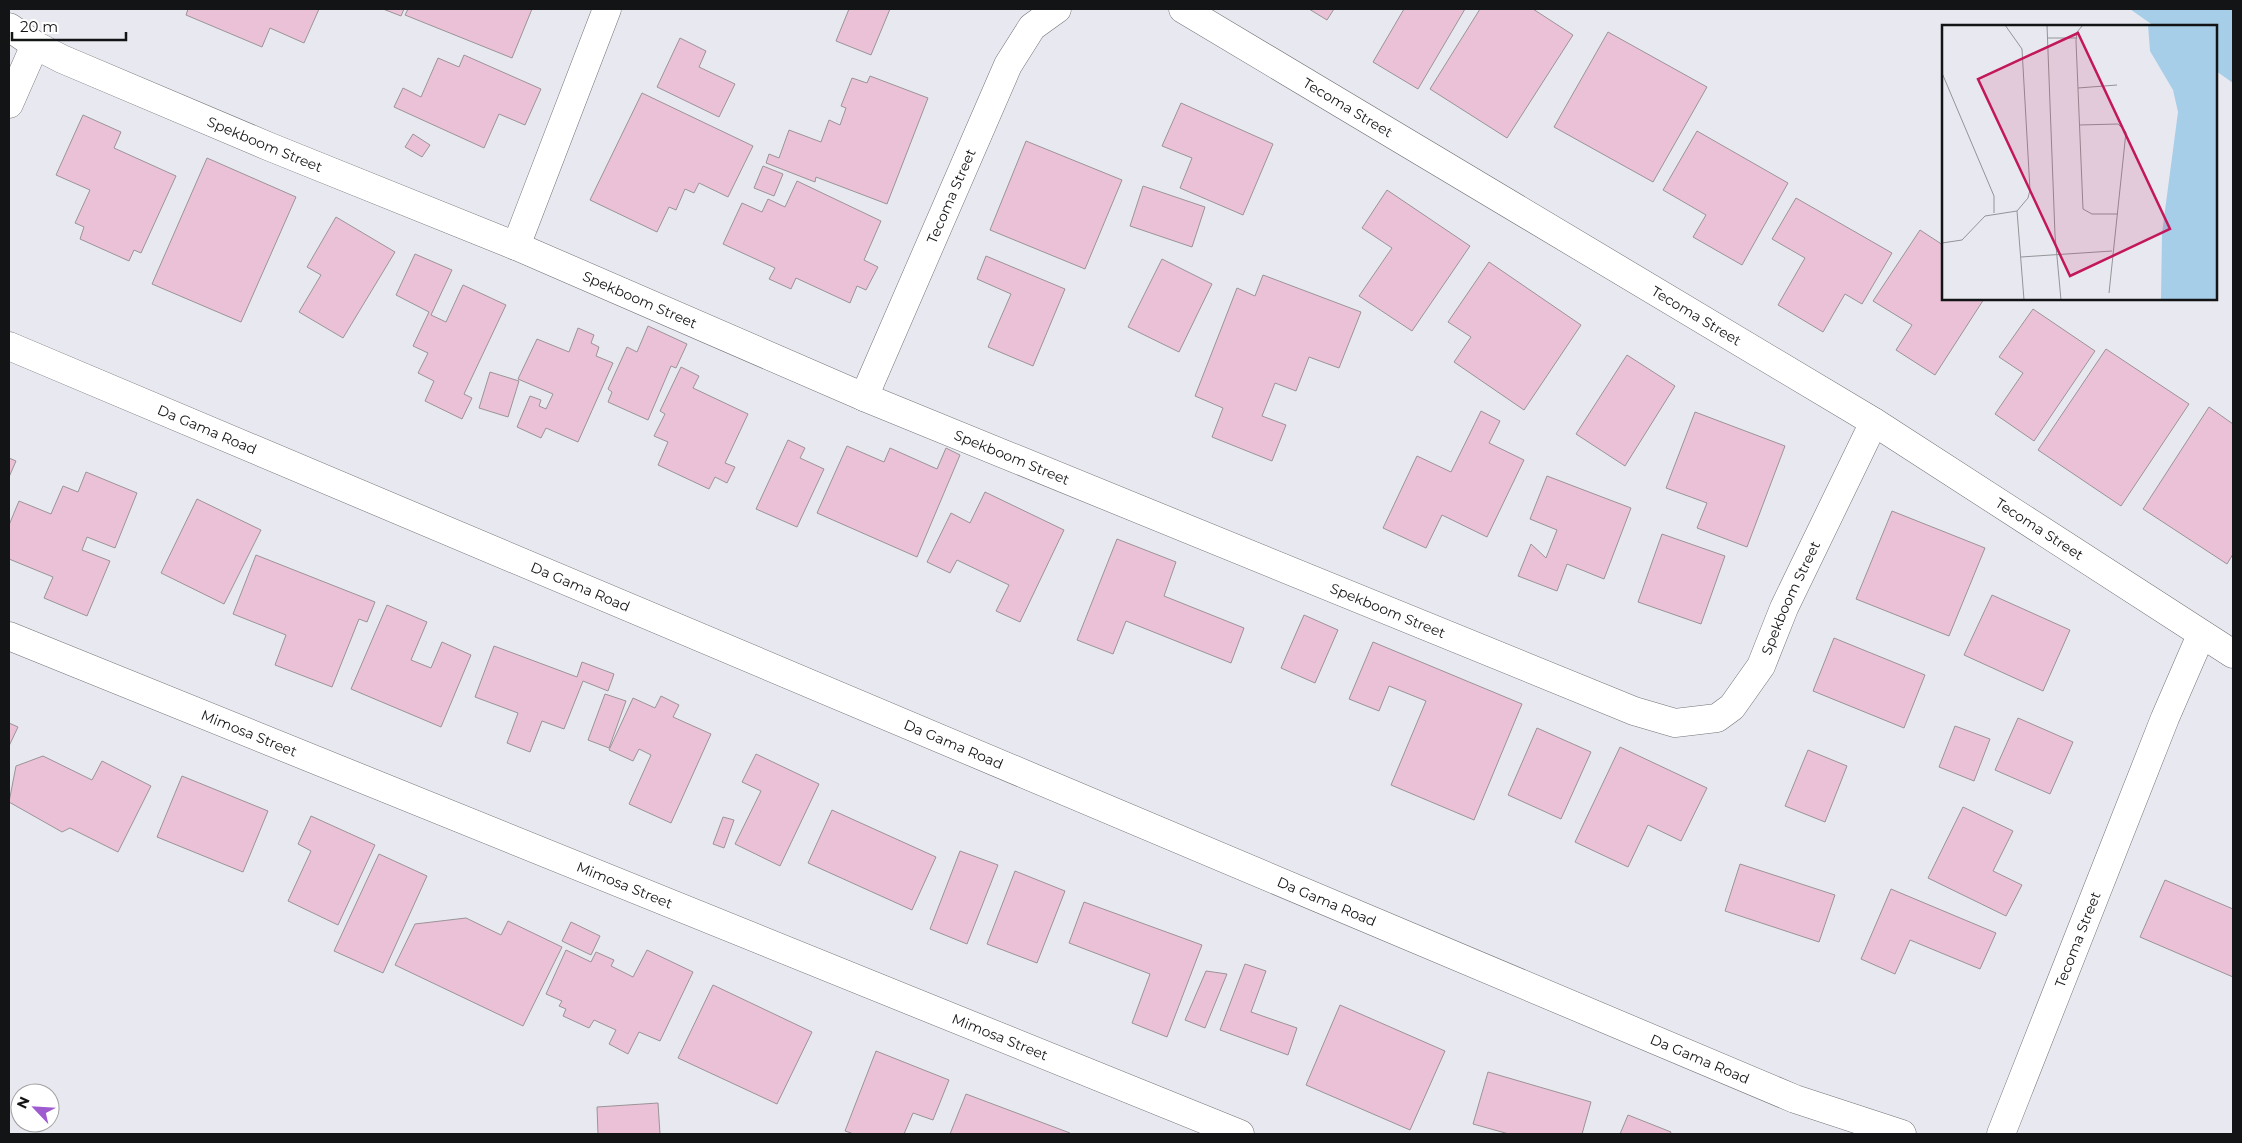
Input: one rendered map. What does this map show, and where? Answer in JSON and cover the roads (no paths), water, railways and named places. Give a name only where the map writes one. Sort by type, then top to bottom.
[{"type":"street","points":[[516,246],[606,9]]},
{"type":"street","name":"Tecoma Street","points":[[864,397],[1008,64],[1032,27],[1057,9]]},
{"type":"street","name":"Tecoma Street","points":[[1183,9],[1874,422],[2233,654]]},
{"type":"street","name":"Spekboom Street","points":[[9,27],[35,45],[62,59],[270,147],[516,246],[864,397],[1634,711],[1675,722],[1717,718],[1732,707],[1761,666],[1784,608],[1874,422]]},
{"type":"street","points":[[9,104],[35,45]]},
{"type":"street","name":"Da Gama Road","points":[[9,346],[1795,1099],[1902,1134]]},
{"type":"street","name":"Tecoma Street","points":[[2002,1134],[2165,718],[2201,635]]},
{"type":"street","name":"Mimosa Street","points":[[9,636],[1240,1134]]},
{"type":"water","points":[[2130,9],[2233,9],[2233,83],[2217,72],[2217,25],[2153,25]]}]
